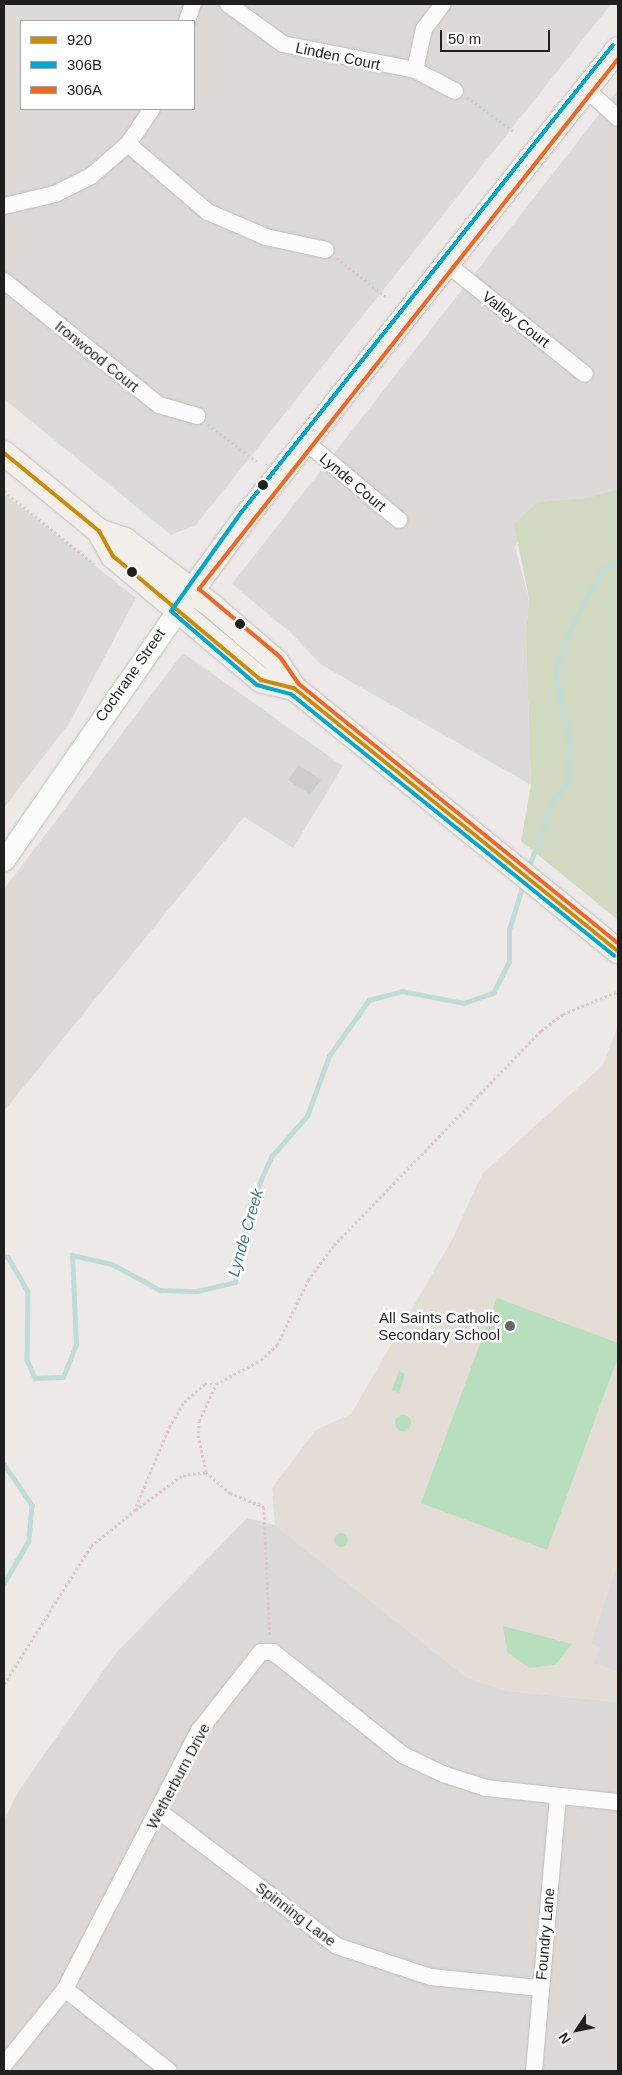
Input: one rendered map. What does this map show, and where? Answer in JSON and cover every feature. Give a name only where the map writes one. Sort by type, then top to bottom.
[{"type":"main road","name":"Cochrane Street","points":[[177,611],[190,590],[618,48]]},
{"type":"main road","points":[[4,453],[99,531],[125,540],[190,590],[276,661],[294,688],[500,859],[618,951]]},
{"type":"main road","points":[[99,531],[112,556],[261,680],[294,688]]},
{"type":"street","points":[[186,20],[193,4]]},
{"type":"street","name":"Linden Court","points":[[228,4],[283,44],[415,70],[455,91]]},
{"type":"street","points":[[415,70],[424,29],[443,4]]},
{"type":"street","points":[[586,89],[618,118]]},
{"type":"street","points":[[4,206],[55,194],[91,176],[128,144],[151,110]]},
{"type":"street","points":[[128,144],[208,212],[266,237],[326,250]]},
{"type":"street","name":"Valley Court","points":[[446,264],[586,374]]},
{"type":"street","name":"Ironwood Court","points":[[4,281],[159,405],[197,416]]},
{"type":"street","name":"Lynde Court","points":[[307,444],[399,520]]},
{"type":"street","name":"Cochrane Street","points":[[4,860],[177,611]]},
{"type":"street","name":"Wetherburn Drive","points":[[4,2066],[65,1988],[159,1811],[199,1731],[261,1652],[273,1652]]},
{"type":"street","points":[[273,1652],[403,1755],[486,1788],[618,1802]]},
{"type":"street","name":"Foundry Lane","points":[[534,2071],[558,1797]]},
{"type":"street","name":"Spinning Lane","points":[[159,1811],[337,1946],[431,1977],[540,1988]]},
{"type":"street","points":[[65,1988],[170,2071]]},
{"type":"path","points":[[455,91],[480,103],[516,133]]},
{"type":"path","points":[[326,250],[386,297]]},
{"type":"path","points":[[197,416],[256,461]]},
{"type":"path","points":[[4,491],[102,570]]},
{"type":"path","points":[[134,1511],[169,1427],[184,1402],[205,1384],[216,1384],[261,1360],[277,1345],[308,1280],[334,1245],[541,1031],[563,1014],[617,992]]},
{"type":"path","points":[[216,1384],[199,1421],[198,1438],[206,1472],[230,1493],[264,1507],[273,1652]]},
{"type":"path","points":[[4,1684],[91,1546],[183,1475],[206,1472]]},
{"type":"shaded area","points":[[4,4],[611,4],[196,525],[171,535],[4,399]]},
{"type":"shaded area","points":[[618,90],[618,489],[587,498],[538,502],[515,547],[529,599],[526,635],[531,785],[320,664],[291,633],[232,584]]},
{"type":"shaded area","points":[[4,494],[136,598],[70,722],[4,808]]},
{"type":"shaded area","points":[[183,653],[343,766],[293,848],[244,817],[4,1111],[4,889]]},
{"type":"shaded area","name":"All Saints Catholic Secondary School","points":[[618,1025],[618,1702],[508,1691],[466,1677],[275,1525],[272,1488],[316,1430],[351,1414],[453,1238],[482,1174],[603,1065]]},
{"type":"shaded area","points":[[247,1518],[275,1525],[466,1677],[508,1691],[618,1702],[618,2071],[4,2071],[4,1820],[19,1790],[116,1653]]},
{"type":"shaded area","points":[[618,1563],[618,1671],[594,1663],[600,1647],[591,1644]]},
{"type":"green space","points":[[618,489],[618,920],[521,841],[531,785],[526,635],[529,599],[514,524],[538,502],[587,498]]},
{"type":"green space","points":[[497,1298],[618,1343],[618,1357],[547,1550],[421,1503]]},
{"type":"green space","points":[[399,1371],[405,1374],[399,1393],[392,1390]]},
{"type":"green space","points":[[403,1415],[409,1417],[411,1423],[409,1429],[403,1431],[397,1429],[395,1423],[397,1417]]},
{"type":"green space","points":[[341,1533],[346,1535],[348,1540],[346,1545],[341,1547],[336,1545],[334,1540],[336,1535]]},
{"type":"green space","points":[[503,1626],[572,1644],[555,1665],[529,1668],[507,1652]]},
{"type":"building","points":[[299,765],[321,780],[310,795],[288,780]]},
{"type":"waterway","name":"Lynde Creek","points":[[528,869],[554,799],[567,783],[570,746],[555,671],[575,618],[603,569],[618,561]]},
{"type":"waterway","name":"Lynde Creek","points":[[4,1256],[8,1257],[28,1291],[27,1360],[35,1378],[63,1377],[76,1345],[72,1255],[112,1264],[160,1290],[197,1291],[235,1282],[251,1203],[271,1157],[307,1116],[329,1056],[369,1000],[402,991],[464,1003],[493,993],[509,962],[509,930],[523,884]]},
{"type":"waterway","name":"Lynde Creek","points":[[4,1464],[32,1505],[29,1541],[4,1584]]},
{"type":"transit line","name":"306B","points":[[613,45],[240,514],[171,611],[257,685],[291,694],[614,956]]},
{"type":"transit line","name":"306A","points":[[618,59],[199,589],[280,657],[299,684],[618,943]]},
{"type":"transit line","name":"920","points":[[4,453],[99,531],[113,556],[261,680],[294,688],[618,951]]},
{"type":"place","name":"All Saints Catholic Secondary School","points":[[510,1326]]}]
